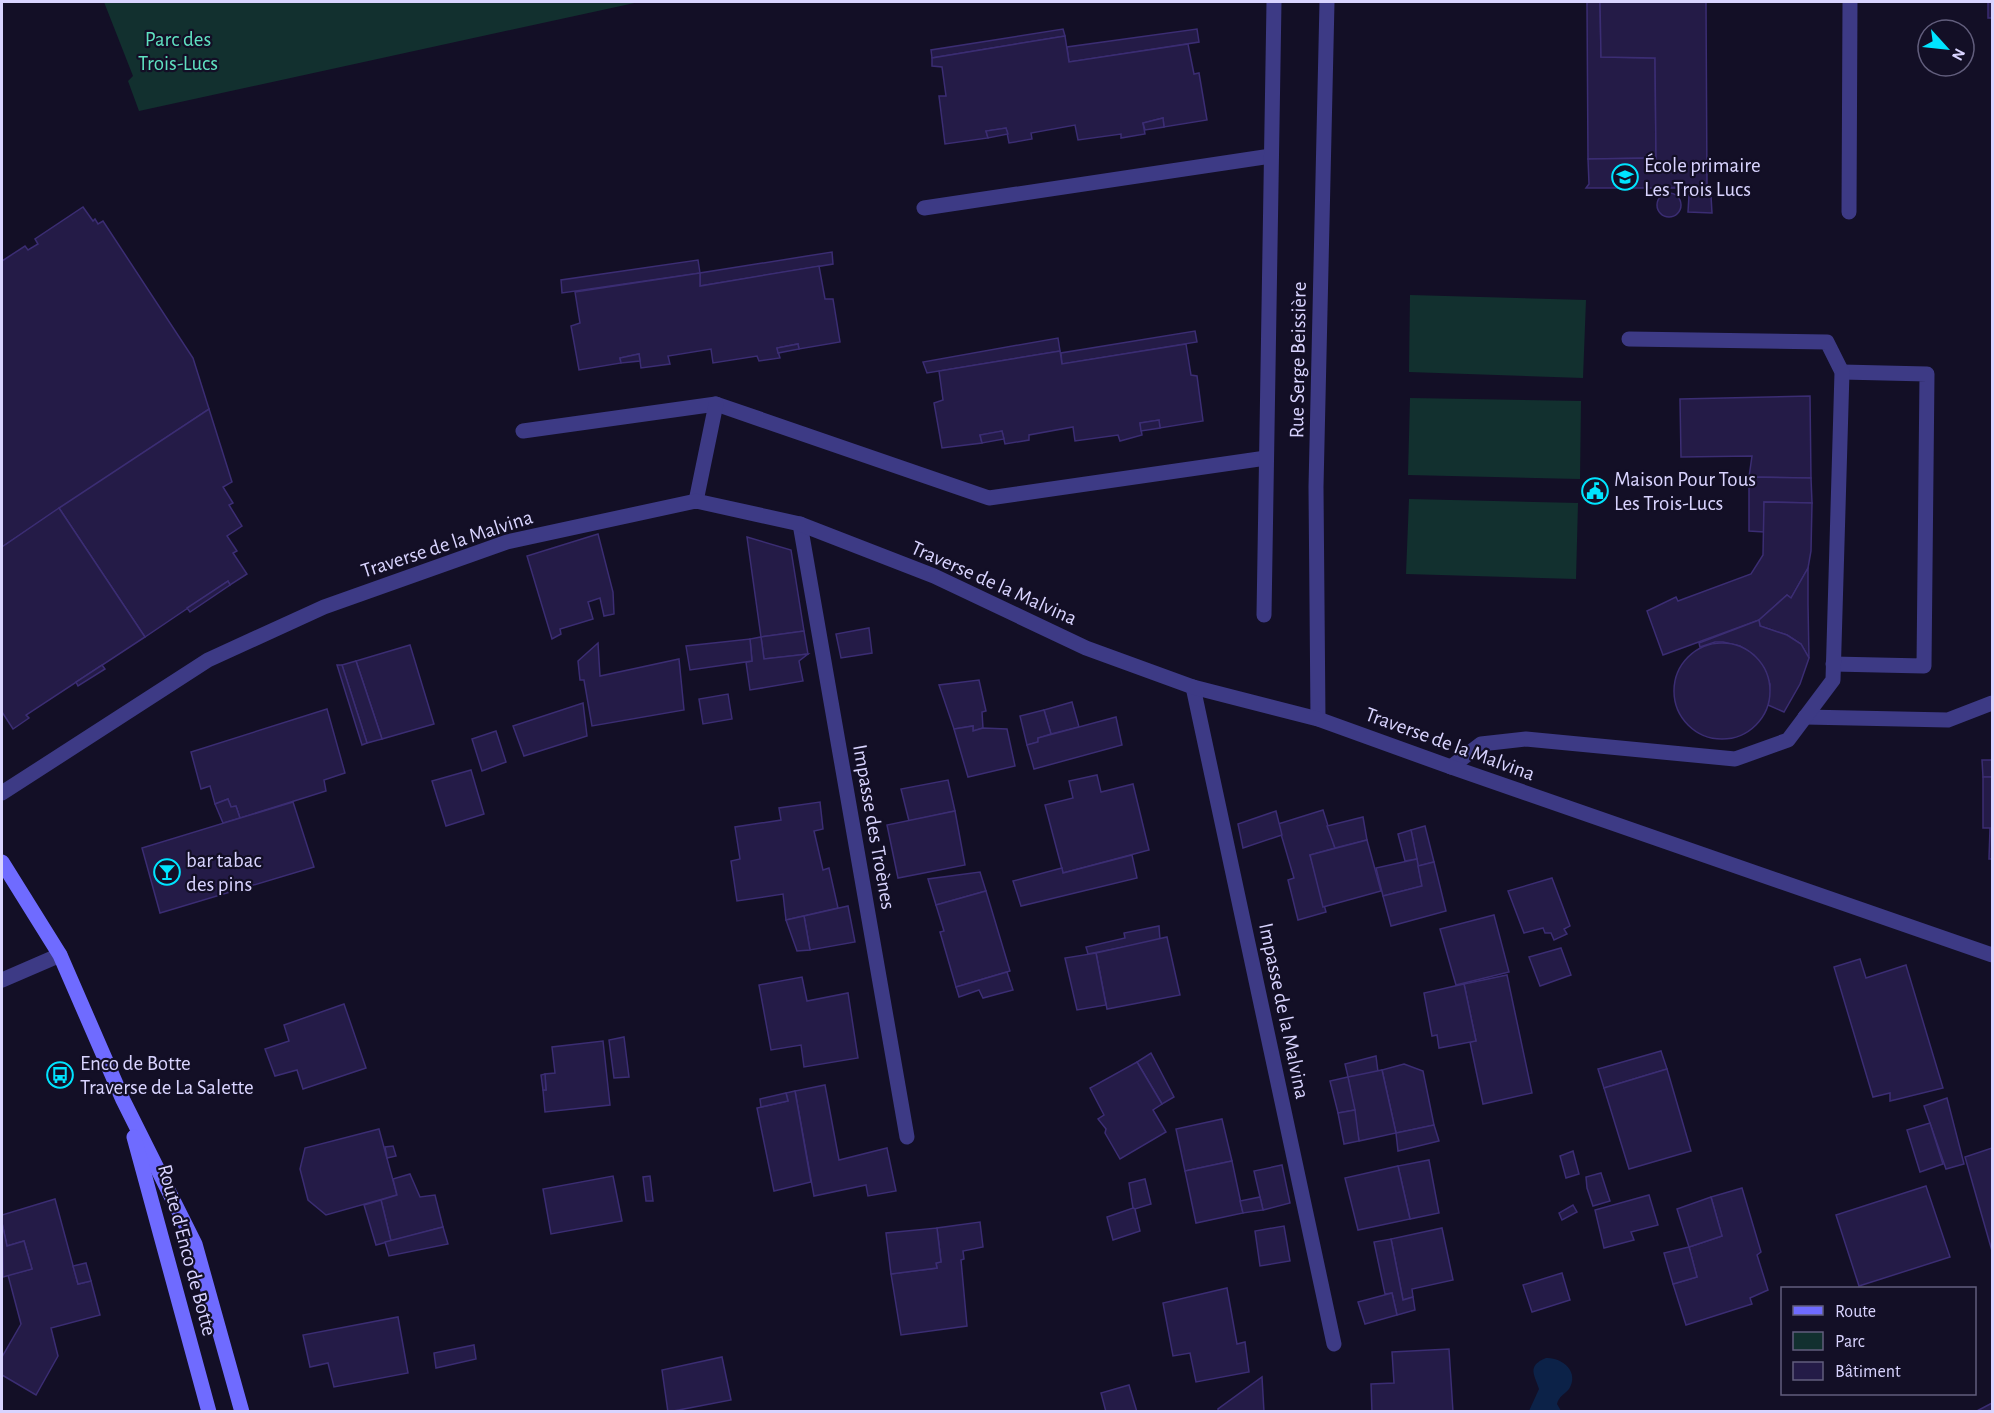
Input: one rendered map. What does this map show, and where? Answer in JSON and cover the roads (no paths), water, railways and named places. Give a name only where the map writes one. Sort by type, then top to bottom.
[{"type":"main road","name":"Route d'Enco de Botte","points":[[2,862],[60,955],[123,1100],[195,1244],[242,1412]]},
{"type":"main road","name":"Route d'Enco de Botte","points":[[123,1100],[209,1412]]},
{"type":"street","points":[[1264,615],[1274,2]]},
{"type":"street","name":"Rue Serge Beissière","points":[[1318,719],[1316,488],[1328,2]]},
{"type":"street","points":[[1849,212],[1850,2]]},
{"type":"street","points":[[924,208],[1271,156]]},
{"type":"street","points":[[1451,768],[1481,744],[1526,739],[1735,759],[1788,740],[1833,680],[1842,372],[1827,342],[1629,339]]},
{"type":"street","points":[[1833,664],[1924,666],[1927,374],[1842,372]]},
{"type":"street","points":[[523,430],[716,404],[989,498],[1266,458]]},
{"type":"street","points":[[696,501],[716,404]]},
{"type":"street","name":"Traverse de la Malvina","points":[[2,793],[208,660],[324,607],[507,542],[696,501],[800,524],[934,576],[1086,648],[1193,687],[1318,719],[1451,768],[1992,955]]},
{"type":"street","name":"Impasse des Troènes","points":[[800,524],[907,1137]]},
{"type":"street","name":"Impasse de la Malvina","points":[[1193,687],[1334,1344]]},
{"type":"street","points":[[1805,717],[1948,720],[1992,703]]},
{"type":"street","points":[[2,980],[60,955]]},
{"type":"water","points":[[1546,1358],[1558,1360],[1568,1367],[1571,1371],[1572,1383],[1558,1401],[1557,1404],[1561,1411],[1529,1411],[1539,1389],[1534,1368]]},
{"type":"place","name":"École primaire Les Trois Lucs","points":[[1625,177]]},
{"type":"place","name":"Maison Pour Tous Les Trois-Lucs","points":[[1595,491]]},
{"type":"place","name":"bar tabac des pins","points":[[167,872]]},
{"type":"place","name":"Enco de Botte Traverse de La Salette","points":[[60,1075]]},
{"type":"park label","name":"Parc des Trois-Lucs","points":[[178,51]]}]
